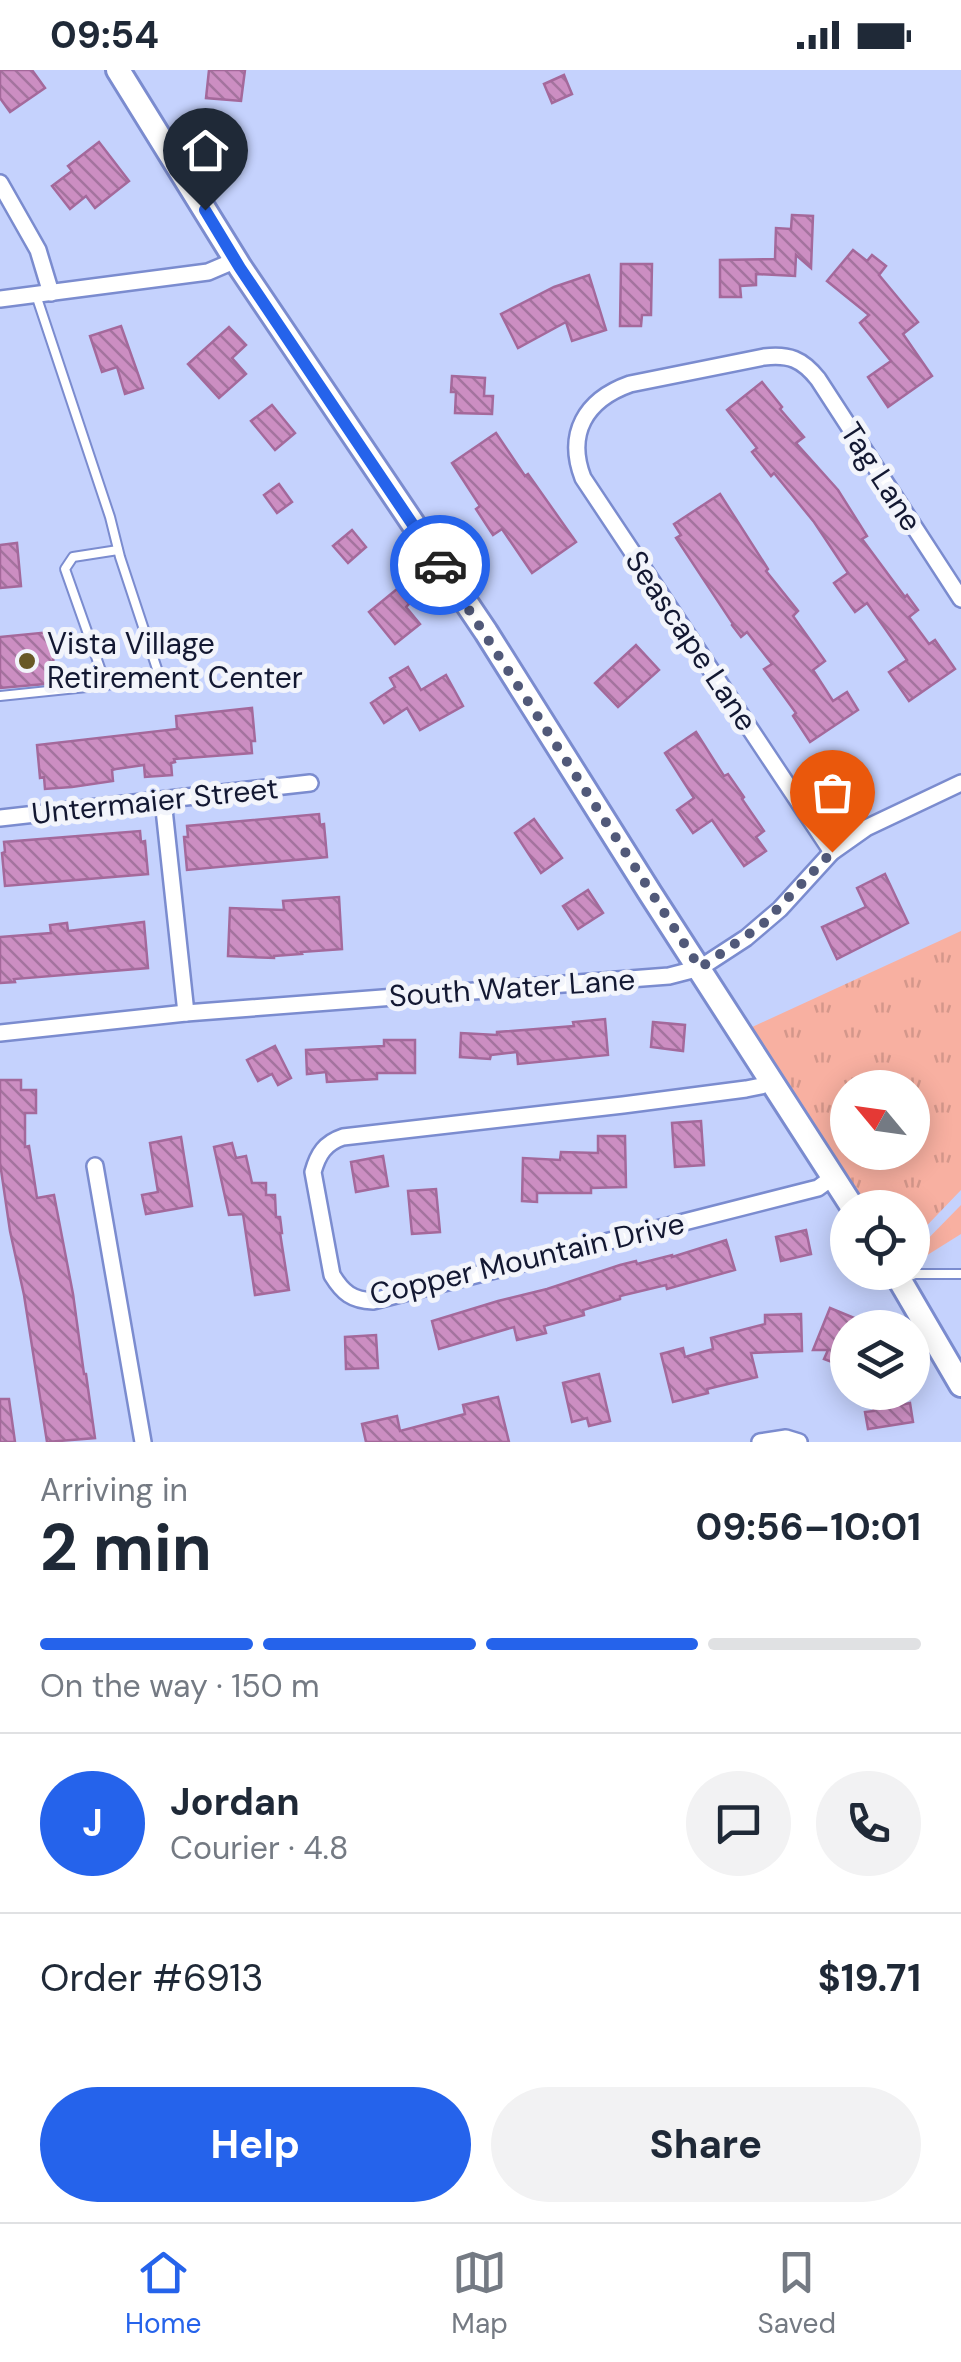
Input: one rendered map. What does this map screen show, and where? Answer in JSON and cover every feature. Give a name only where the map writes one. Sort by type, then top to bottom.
[{"type":"street","points":[[118,70],[236,260],[486,632],[841,1190]]},
{"type":"street","points":[[0,184],[38,250],[44,294]]},
{"type":"street","points":[[0,298],[208,272],[236,260]]},
{"type":"street","name":"Seascape Lane","points":[[796,358],[764,357],[618,388],[588,412],[576,448],[583,478],[832,852]]},
{"type":"street","name":"Tag Lane","points":[[796,358],[818,379],[961,599]]},
{"type":"street","name":"Untermaier Street","points":[[0,818],[310,783]]},
{"type":"street","name":"South Water Lane","points":[[0,1033],[186,1014],[669,976],[700,968],[762,925],[832,852],[882,819],[961,783]]},
{"type":"street","points":[[163,800],[186,1014]]},
{"type":"street","name":"Copper Mountain Drive","points":[[771,1080],[761,1086],[728,1091],[332,1141],[316,1159],[312,1172],[332,1275],[349,1296],[374,1301],[818,1188],[833,1177]]},
{"type":"street","points":[[95,1166],[143,1442]]},
{"type":"street","points":[[905,1290],[961,1385]]},
{"type":"street","points":[[760,1442],[786,1438],[799,1442]]},
{"type":"lane","points":[[0,696],[106,685],[159,674],[118,550],[44,294]]},
{"type":"lane","points":[[106,685],[65,569],[72,558],[118,550]]},
{"type":"lane","points":[[930,1274],[961,1274]]},
{"type":"green space","points":[[961,931],[961,1190],[930,1222],[930,1190],[857,1190],[844,1170],[930,1170],[930,1070],[830,1070],[830,1149],[750,1028]]},
{"type":"green space","points":[[961,1205],[961,1234],[930,1253],[930,1237]]},
{"type":"building","points":[[0,70],[32,70],[45,88],[10,112],[0,98]]},
{"type":"building","points":[[209,70],[245,70],[241,101],[206,98]]},
{"type":"building","points":[[564,75],[572,94],[552,103],[544,84]]},
{"type":"building","points":[[99,142],[129,181],[95,208],[86,196],[70,209],[52,186],[72,171],[68,166]]},
{"type":"building","points":[[792,215],[813,216],[811,268],[796,255],[795,276],[756,274],[756,285],[740,286],[741,297],[720,297],[720,260],[775,259],[776,228],[791,229]]},
{"type":"building","points":[[853,250],[867,261],[872,255],[886,266],[879,275],[918,322],[903,334],[932,376],[888,407],[868,377],[891,361],[860,323],[869,315],[827,281]]},
{"type":"building","points":[[621,264],[652,264],[651,315],[642,315],[641,326],[620,326]]},
{"type":"building","points":[[589,275],[606,330],[572,341],[566,322],[518,348],[501,314],[554,287]]},
{"type":"building","points":[[121,326],[143,388],[125,394],[117,367],[102,372],[90,336]]},
{"type":"building","points":[[229,327],[246,345],[232,358],[246,374],[219,398],[188,364]]},
{"type":"building","points":[[452,376],[485,378],[484,396],[493,396],[492,414],[455,413]]},
{"type":"building","points":[[762,382],[804,437],[796,443],[838,490],[867,536],[862,539],[918,610],[909,617],[929,644],[935,640],[955,669],[909,701],[889,672],[907,660],[867,603],[855,612],[834,583],[848,573],[814,522],[752,452],[757,448],[727,410]]},
{"type":"building","points":[[272,405],[295,433],[275,450],[251,421]]},
{"type":"building","points":[[496,433],[576,542],[532,573],[502,529],[493,535],[476,509],[480,506],[452,463]]},
{"type":"building","points":[[279,484],[292,502],[277,513],[264,495]]},
{"type":"building","points":[[720,494],[766,571],[798,611],[793,616],[825,661],[813,670],[833,701],[847,692],[858,710],[810,742],[793,716],[796,713],[764,669],[772,664],[747,632],[741,637],[676,538],[681,535],[674,524]]},
{"type":"building","points":[[352,530],[366,547],[348,563],[333,546]]},
{"type":"building","name":"Vista Village Retirement Center","points":[[17,543],[21,586],[0,588],[0,545]]},
{"type":"building","points":[[397,589],[420,624],[395,644],[369,612]]},
{"type":"building","name":"Vista Village Retirement Center","points":[[50,632],[56,683],[0,688],[0,637]]},
{"type":"building","points":[[636,645],[659,670],[618,707],[595,683]]},
{"type":"building","points":[[408,667],[421,690],[446,675],[463,706],[420,730],[407,708],[384,723],[371,703],[395,687],[390,678]]},
{"type":"building","points":[[252,708],[252,753],[174,759],[172,775],[145,777],[144,765],[116,769],[112,770],[113,781],[72,787],[45,789],[44,777],[40,778],[37,745],[177,729],[176,716]]},
{"type":"building","points":[[696,732],[764,831],[756,837],[766,851],[744,866],[712,820],[693,833],[677,810],[694,798],[665,753]]},
{"type":"building","points":[[319,814],[320,825],[324,824],[327,857],[187,870],[187,826]]},
{"type":"building","points":[[534,819],[562,858],[541,873],[515,833]]},
{"type":"building","points":[[140,831],[141,842],[145,841],[148,874],[5,886],[4,842]]},
{"type":"building","points":[[885,874],[908,923],[837,959],[822,927],[866,907],[857,888]]},
{"type":"building","points":[[588,890],[603,913],[578,929],[563,906]]},
{"type":"building","points":[[339,897],[342,949],[274,958],[228,956],[230,908],[284,910],[283,901]]},
{"type":"building","points":[[144,922],[148,968],[0,983],[0,937],[51,933],[50,925],[67,923],[68,931]]},
{"type":"building","points":[[605,1019],[608,1055],[518,1064],[517,1052],[491,1055],[490,1059],[460,1057],[461,1033],[497,1035]]},
{"type":"building","points":[[653,1022],[685,1025],[683,1051],[651,1047]]},
{"type":"building","points":[[384,1040],[415,1040],[415,1073],[377,1073],[377,1079],[327,1082],[326,1072],[307,1074],[306,1050],[384,1046]]},
{"type":"building","points":[[275,1046],[291,1078],[278,1085],[272,1074],[258,1081],[247,1060]]},
{"type":"building","points":[[0,1080],[21,1080],[21,1090],[36,1090],[36,1113],[25,1113],[25,1147],[29,1146],[37,1198],[54,1195],[95,1438],[47,1442],[0,1163]]},
{"type":"building","points":[[701,1121],[704,1165],[675,1167],[672,1123]]},
{"type":"building","points":[[598,1136],[625,1136],[626,1187],[591,1188],[591,1193],[537,1193],[537,1202],[522,1201],[523,1158],[560,1160],[561,1152],[598,1153]]},
{"type":"building","points":[[181,1137],[192,1206],[146,1214],[142,1195],[158,1192],[150,1143]]},
{"type":"building","points":[[232,1143],[236,1158],[246,1156],[252,1183],[266,1183],[266,1195],[275,1195],[289,1290],[255,1295],[243,1214],[229,1215],[214,1147]]},
{"type":"building","points":[[383,1156],[388,1186],[356,1192],[351,1162]]},
{"type":"building","points":[[436,1189],[440,1232],[412,1234],[408,1191]]},
{"type":"building","points":[[806,1230],[811,1254],[781,1261],[776,1237]]},
{"type":"building","points":[[726,1240],[735,1270],[667,1289],[666,1285],[620,1296],[583,1310],[584,1315],[544,1326],[546,1333],[517,1340],[514,1327],[439,1349],[432,1321],[620,1265],[672,1257]]},
{"type":"building","points":[[830,1308],[835,1310],[830,1310],[830,1361],[824,1359],[828,1350],[813,1350]]},
{"type":"building","points":[[801,1314],[802,1351],[751,1353],[757,1377],[673,1402],[661,1354],[683,1348],[685,1357],[713,1349],[711,1338],[765,1324],[765,1315]]},
{"type":"building","points":[[376,1335],[378,1368],[346,1369],[345,1337]]},
{"type":"building","points":[[599,1374],[610,1421],[589,1426],[587,1418],[572,1422],[563,1383]]},
{"type":"building","points":[[498,1397],[509,1442],[366,1442],[362,1424],[397,1416],[400,1431],[465,1414],[463,1405]]},
{"type":"building","points":[[0,1399],[9,1399],[15,1442],[0,1442]]},
{"type":"building","points":[[911,1410],[913,1422],[868,1429],[865,1412]]},
{"type":"way so far","points":[[440,565],[700,968],[762,925],[832,852]]},
{"type":"place","name":"Vista Village Retirement Center","points":[[27,661]]},
{"type":"route","points":[[205,210],[440,565]]}]
